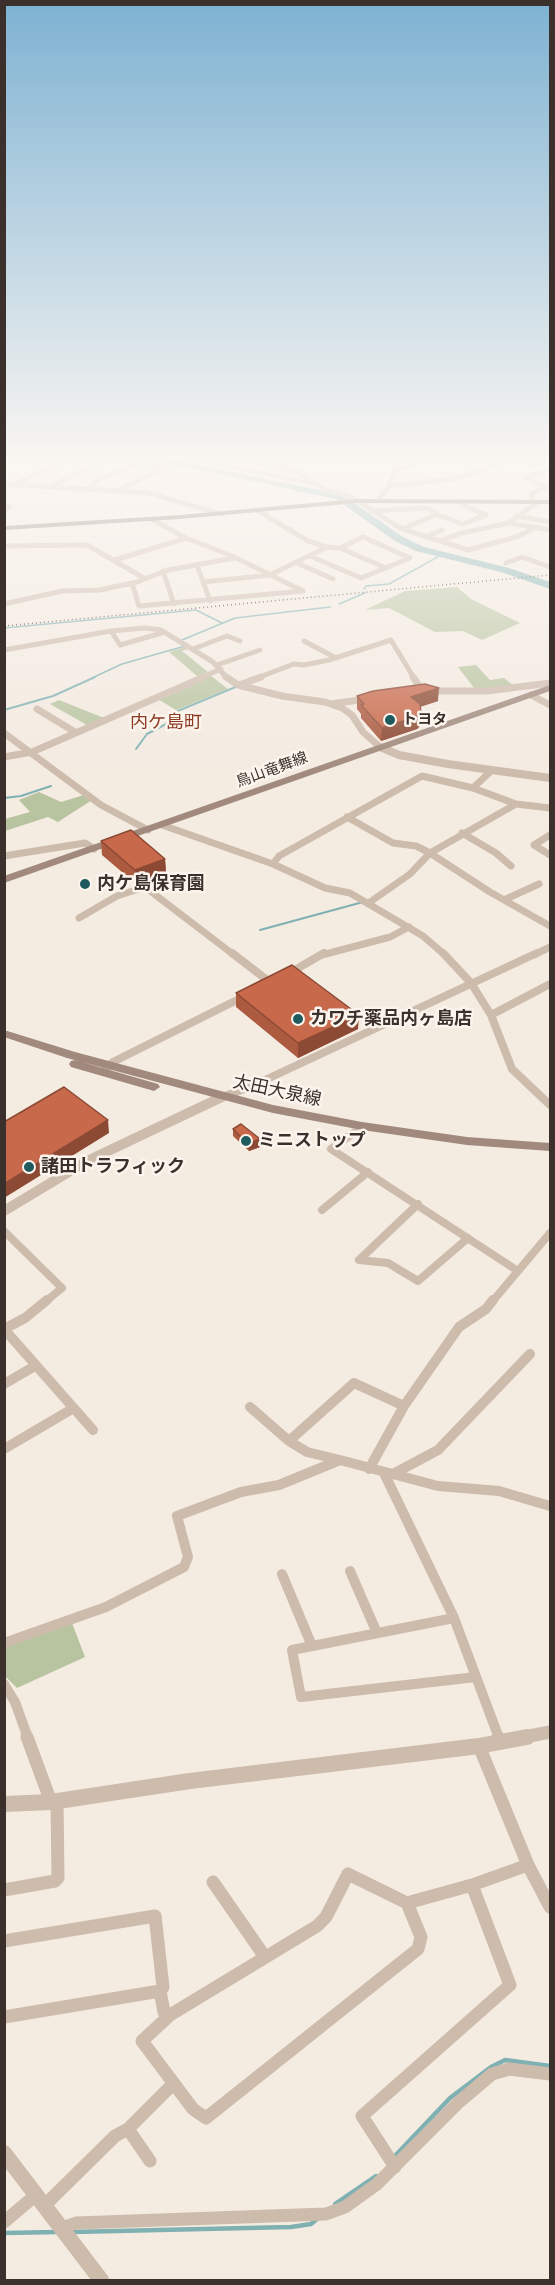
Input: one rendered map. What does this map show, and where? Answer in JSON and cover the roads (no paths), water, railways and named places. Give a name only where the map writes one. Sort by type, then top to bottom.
[{"type":"main road","name":"鳥山竜舞線","points":[[4,880],[550,688]]},
{"type":"main road","name":"太田大泉線","points":[[4,1033],[210,1103],[355,1132],[461,1147],[550,1155]]},
{"type":"main road","name":"太田大泉線","points":[[4,1041],[222,1098],[362,1126],[467,1141],[550,1147]]},
{"type":"street","points":[[121,564],[144,578]]},
{"type":"street","points":[[4,604],[62,591],[100,590],[132,583],[163,571],[204,564]]},
{"type":"street","points":[[132,583],[139,606],[303,591],[246,564]]},
{"type":"street","points":[[203,582],[270,575],[292,564]]},
{"type":"street","points":[[299,564],[333,579]]},
{"type":"street","points":[[328,564],[361,578],[396,564]]},
{"type":"street","points":[[376,564],[386,568]]},
{"type":"street","points":[[197,565],[210,601]]},
{"type":"street","points":[[163,571],[174,604]]},
{"type":"street","points":[[4,650],[111,631],[145,628],[165,632],[219,667],[229,680],[238,685],[282,696],[331,704],[350,713],[363,732],[380,747],[399,755],[490,772],[550,778]]},
{"type":"street","points":[[111,631],[120,645],[165,632]]},
{"type":"street","points":[[192,649],[227,636],[240,641]]},
{"type":"street","points":[[304,641],[336,658]]},
{"type":"street","points":[[238,685],[294,664],[304,665],[336,658],[381,642],[393,641],[419,686],[428,692]]},
{"type":"street","points":[[4,757],[32,752],[260,650]]},
{"type":"street","points":[[417,694],[446,689],[493,691],[550,683]]},
{"type":"street","points":[[531,695],[550,705]]},
{"type":"street","points":[[331,704],[371,699]]},
{"type":"street","points":[[37,709],[75,732]]},
{"type":"street","points":[[4,733],[101,805],[148,830]]},
{"type":"street","points":[[473,788],[490,772]]},
{"type":"street","points":[[273,864],[279,856],[422,776],[473,788],[516,804],[550,808]]},
{"type":"street","points":[[370,902],[411,874],[430,853],[516,804]]},
{"type":"street","points":[[347,817],[393,843],[416,846],[430,853],[490,892],[550,926]]},
{"type":"street","points":[[162,825],[273,864],[325,888],[350,892],[409,927],[453,961],[471,983],[491,1015],[512,1069],[550,1105]]},
{"type":"street","points":[[462,833],[496,853],[511,866]]},
{"type":"street","points":[[550,835],[534,845],[550,855]]},
{"type":"street","points":[[4,856],[85,843],[94,849]]},
{"type":"street","points":[[506,899],[539,884]]},
{"type":"street","points":[[79,918],[117,896],[145,887],[271,983]]},
{"type":"street","points":[[260,988],[328,951],[390,937],[409,927]]},
{"type":"street","points":[[4,1211],[87,1161],[550,947]]},
{"type":"street","points":[[491,1015],[550,984]]},
{"type":"street","points":[[105,1069],[249,993]]},
{"type":"street","points":[[355,1132],[331,1149],[518,1271]]},
{"type":"street","points":[[322,1210],[368,1172]]},
{"type":"street","points":[[418,1204],[359,1260],[388,1263],[418,1281],[468,1238]]},
{"type":"street","points":[[4,1231],[62,1288],[25,1318],[4,1329],[72,1409],[93,1430]]},
{"type":"street","points":[[369,1468],[404,1406],[459,1327],[486,1309],[550,1233]]},
{"type":"street","points":[[389,1474],[438,1450],[530,1354]]},
{"type":"street","points":[[4,1384],[35,1366]]},
{"type":"street","points":[[290,1441],[354,1383],[404,1406]]},
{"type":"street","points":[[250,1407],[290,1441],[307,1452],[438,1486],[499,1491],[550,1506]]},
{"type":"street","points":[[4,1449],[72,1409]]},
{"type":"street","points":[[4,1643],[21,1635],[106,1607],[184,1567],[188,1557],[177,1516],[241,1492],[279,1485],[340,1460]]},
{"type":"street","points":[[389,1474],[454,1618],[500,1742]]},
{"type":"street","points":[[350,1571],[377,1633]]},
{"type":"street","points":[[282,1574],[312,1646]]},
{"type":"street","points":[[454,1618],[292,1650],[301,1697],[476,1677]]},
{"type":"street","points":[[4,1684],[15,1702],[54,1802],[58,1878],[55,1881],[4,1890]]},
{"type":"street","points":[[4,1804],[54,1802],[190,1781],[480,1746],[550,1732]]},
{"type":"street","points":[[480,1746],[528,1865],[550,1907]]},
{"type":"street","points":[[406,1903],[472,1885],[528,1865]]},
{"type":"street","points":[[348,1874],[406,1903],[421,1937],[418,1949],[206,2118],[199,2114],[173,2084],[141,2041],[170,2015],[265,1957],[321,1923],[348,1874]]},
{"type":"street","points":[[213,1882],[265,1957]]},
{"type":"street","points":[[395,2167],[363,2116],[510,1985],[472,1885]]},
{"type":"street","points":[[4,1941],[155,1916],[163,1987],[160,1991],[164,2012],[170,2015]]},
{"type":"street","points":[[4,2017],[160,1991]]},
{"type":"street","points":[[62,2228],[76,2223],[326,2214],[363,2196],[459,2102],[492,2074],[509,2069],[550,2074]]},
{"type":"street","points":[[4,2222],[40,2200],[115,2136],[128,2129],[173,2084]]},
{"type":"street","points":[[128,2129],[150,2161]]},
{"type":"street","points":[[4,2153],[101,2280]]},
{"type":"waterway","points":[[364,589],[366,586],[389,584],[426,564]]},
{"type":"waterway","points":[[479,564],[550,586]]},
{"type":"waterway","points":[[339,604],[365,593]]},
{"type":"waterway","points":[[182,640],[235,618],[330,607]]},
{"type":"waterway","points":[[4,628],[196,610],[222,623]]},
{"type":"waterway","points":[[92,678],[122,664],[185,646]]},
{"type":"waterway","points":[[4,710],[53,696],[95,677]]},
{"type":"waterway","points":[[136,749],[147,734],[168,723],[168,715],[238,686]]},
{"type":"waterway","points":[[4,798],[21,796],[51,786]]},
{"type":"waterway","points":[[260,930],[363,902]]},
{"type":"waterway","points":[[393,2158],[450,2098],[491,2067],[505,2060],[550,2066]]},
{"type":"waterway","points":[[335,2204],[376,2176]]},
{"type":"waterway","points":[[72,2232],[291,2227],[311,2224],[318,2218]]},
{"type":"waterway","points":[[4,2233],[57,2232]]},
{"type":"railway","points":[[4,626],[550,575]]},
{"type":"place","name":"トヨタ","points":[[390,720]]},
{"type":"place","name":"内ケ島保育園","points":[[85,884]]},
{"type":"place","name":"カワチ薬品内ヶ島店","points":[[298,1019]]},
{"type":"place","name":"ミニストップ","points":[[246,1141]]},
{"type":"place","name":"諸田トラフィック","points":[[29,1167]]},
{"type":"district","name":"内ケ島町","points":[[166,723]]}]
